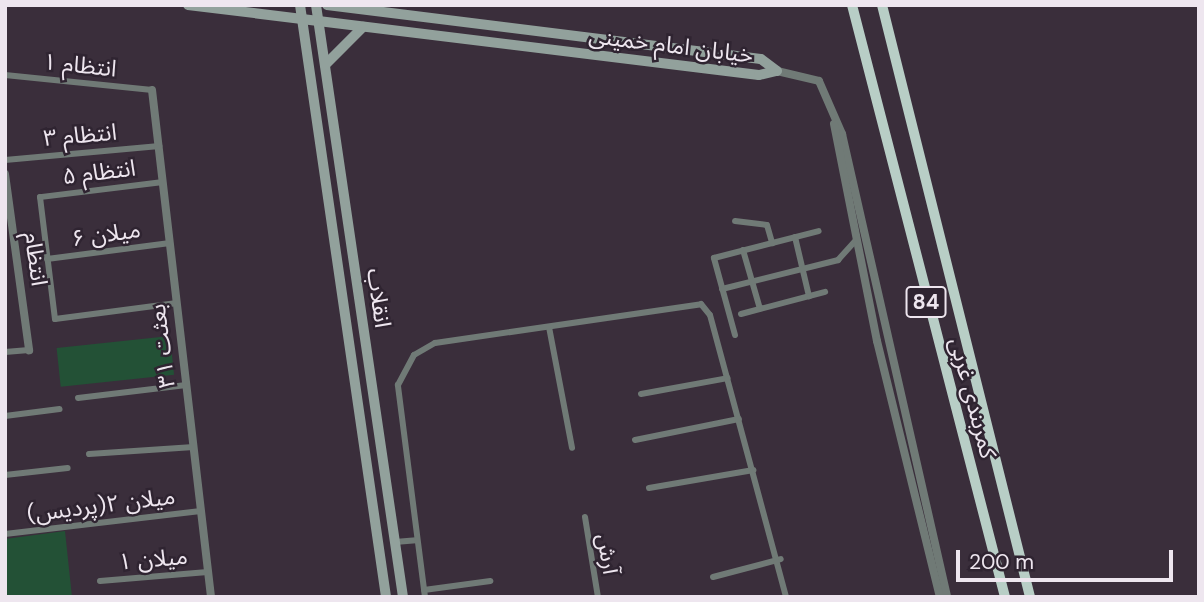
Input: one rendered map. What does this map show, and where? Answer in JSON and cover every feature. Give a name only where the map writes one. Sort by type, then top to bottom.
[{"type":"highway","name":"کمربندی غربی","points":[[852,5],[1005,597]]},
{"type":"highway","name":"کمربندی غربی","points":[[882,5],[1030,597]]},
{"type":"main road","name":"خیابان امام خمینی","points":[[188,5],[759,75],[777,71]]},
{"type":"main road","name":"انقلاب","points":[[300,5],[386,597]]},
{"type":"main road","name":"انقلاب","points":[[316,5],[403,597]]},
{"type":"main road","name":"خیابان امام خمینی","points":[[327,5],[761,59],[777,71]]},
{"type":"main road","points":[[385,5],[408,15]]},
{"type":"main road","points":[[324,65],[363,27]]},
{"type":"main road","points":[[305,51],[322,50]]},
{"type":"main road","points":[[354,391],[373,389]]},
{"type":"street","points":[[777,71],[819,81],[832,107],[947,597]]},
{"type":"street","name":"انتظام ۱","points":[[5,75],[152,90]]},
{"type":"street","name":"بعثت ۳۱","points":[[152,90],[211,597]]},
{"type":"street","points":[[832,107],[856,240],[940,597]]},
{"type":"street","name":"انتظام ۳","points":[[5,160],[159,146]]},
{"type":"street","name":"انتظام","points":[[5,174],[10,238],[29,349]]},
{"type":"street","name":"انتظام ۵","points":[[47,260],[40,197],[163,182]]},
{"type":"street","points":[[735,221],[767,225],[772,243]]},
{"type":"street","points":[[735,335],[714,258],[819,231]]},
{"type":"street","points":[[795,237],[809,296]]},
{"type":"street","points":[[722,289],[847,256],[856,240]]},
{"type":"street","name":"میلان ۶","points":[[47,260],[170,243]]},
{"type":"street","points":[[743,250],[760,309]]},
{"type":"street","points":[[47,260],[55,319],[177,303]]},
{"type":"street","points":[[741,314],[825,292]]},
{"type":"street","points":[[490,581],[424,593],[398,385],[402,368],[435,343],[701,304],[710,315],[781,559],[786,597]]},
{"type":"street","points":[[549,327],[572,448]]},
{"type":"street","points":[[5,352],[29,349]]},
{"type":"street","points":[[641,394],[728,378]]},
{"type":"street","points":[[78,398],[186,385]]},
{"type":"street","points":[[5,416],[60,409]]},
{"type":"street","points":[[635,440],[739,419]]},
{"type":"street","points":[[89,454],[194,447]]},
{"type":"street","points":[[5,475],[68,468]]},
{"type":"street","points":[[649,488],[753,470]]},
{"type":"street","name":"میلان ۲(پردیس)","points":[[5,534],[201,511]]},
{"type":"street","name":"آرش","points":[[585,517],[598,597]]},
{"type":"street","points":[[395,542],[416,540]]},
{"type":"street","points":[[713,576],[781,559]]},
{"type":"street","name":"میلان ۱","points":[[100,581],[208,572]]},
{"type":"green space","points":[[170,336],[174,375],[61,387],[57,348]]},
{"type":"green space","points":[[65,531],[72,597],[5,597],[5,539]]}]
